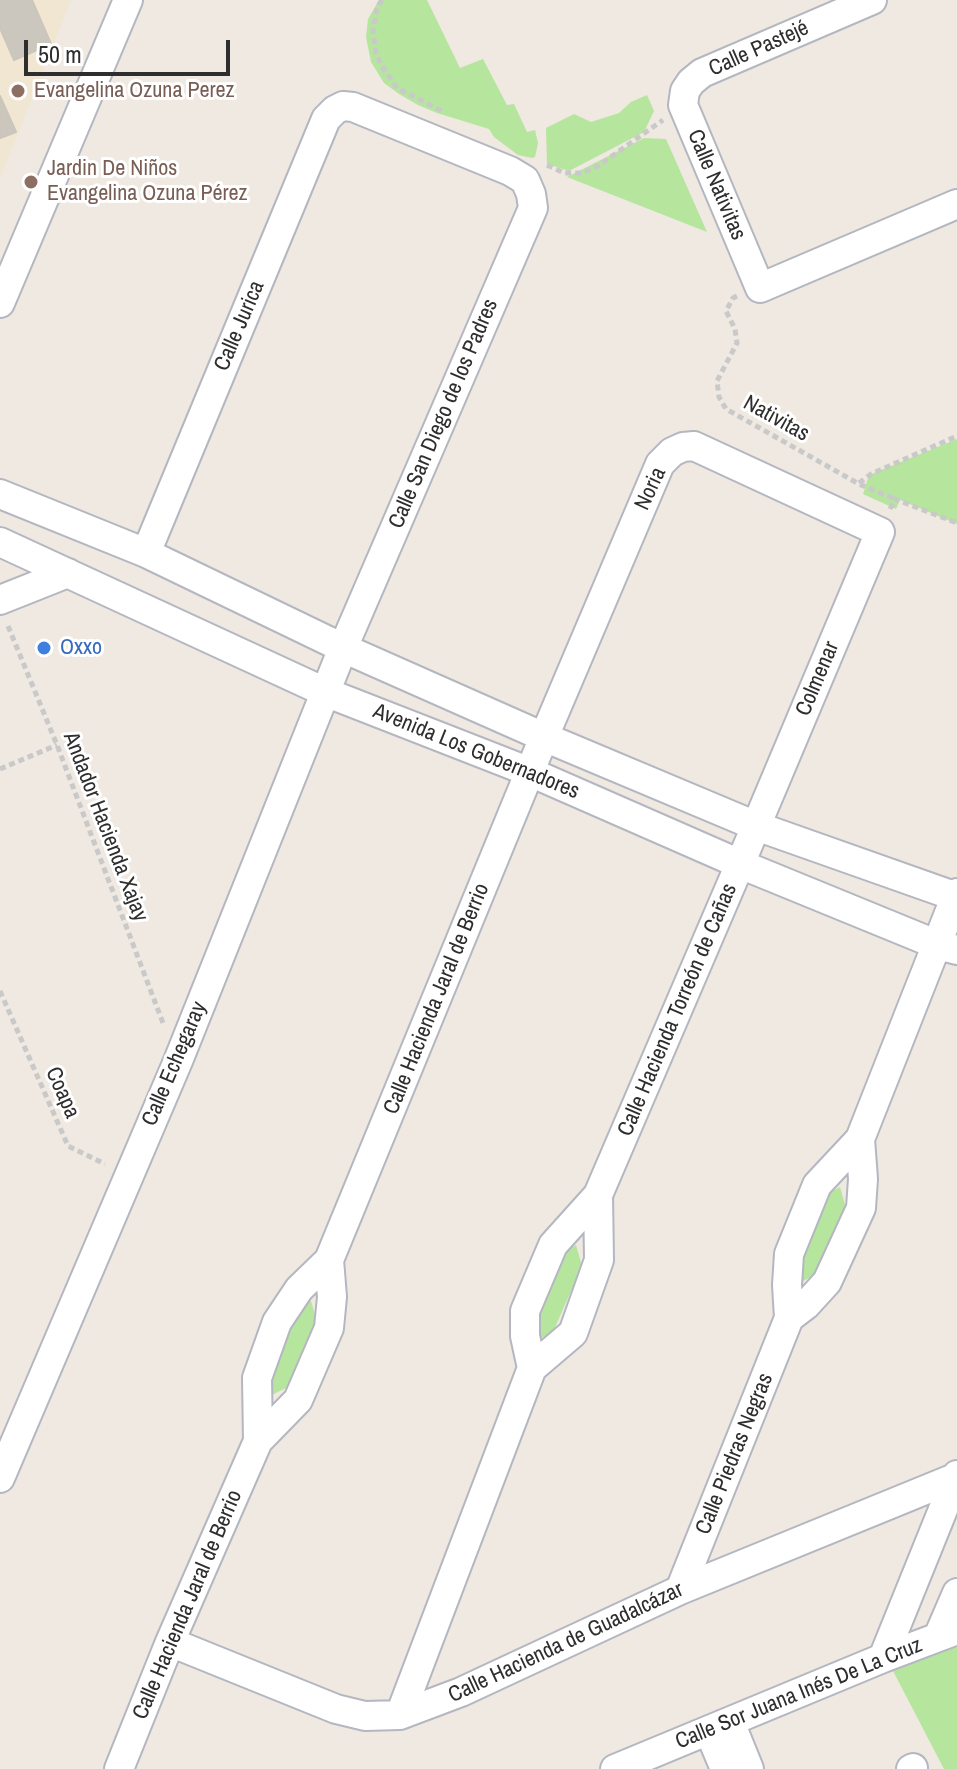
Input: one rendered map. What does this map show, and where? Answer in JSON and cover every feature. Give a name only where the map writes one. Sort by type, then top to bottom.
[{"type":"street","points":[[0,303],[128,0]]},
{"type":"street","name":"Calle Pastejé","points":[[687,94],[702,73],[872,0]]},
{"type":"street","name":"Calle Nativitas","points":[[687,94],[760,288]]},
{"type":"street","name":"Calle Jurica","points":[[146,553],[326,119],[335,110],[343,106],[353,107],[510,171],[533,171]]},
{"type":"street","name":"Calle San Diego de los Padres","points":[[343,648],[533,208],[533,171]]},
{"type":"street","points":[[760,288],[957,204]]},
{"type":"street","name":"Noria","points":[[544,737],[660,464],[672,452],[694,446],[880,532]]},
{"type":"street","name":"Avenida Los Gobernadores","points":[[0,494],[146,553],[343,648],[756,826],[957,895]]},
{"type":"street","name":"Colmenar","points":[[756,826],[880,532]]},
{"type":"street","name":"Avenida Los Gobernadores","points":[[0,542],[325,692],[530,772],[740,864],[948,948]]},
{"type":"street","points":[[3,610],[68,573]]},
{"type":"street","name":"Calle Echegaray","points":[[0,1478],[178,1061],[343,648]]},
{"type":"street","name":"Calle Hacienda Jaral de Berrio","points":[[258,1441],[257,1378],[277,1322],[299,1289],[329,1260],[544,737]]},
{"type":"street","name":"Calle Hacienda Torreón de Cañas","points":[[532,1368],[525,1336],[525,1311],[553,1245],[598,1195],[756,826]]},
{"type":"street","name":"Calle Piedras Negras","points":[[680,1590],[789,1318],[789,1254],[817,1185],[860,1139],[948,948],[957,895]]},
{"type":"street","name":"Calle Piedras Negras","points":[[789,1318],[827,1282],[861,1208],[863,1179],[860,1139]]},
{"type":"street","name":"Calle Hacienda Torreón de Cañas","points":[[400,1715],[532,1368],[573,1333],[599,1260],[598,1195]]},
{"type":"street","name":"Calle Hacienda Jaral de Berrio","points":[[119,1769],[170,1642],[258,1441],[298,1400],[329,1328],[332,1297],[329,1260]]},
{"type":"street","points":[[883,1658],[957,1476]]},
{"type":"street","name":"Calle Hacienda de Guadalcázar","points":[[170,1642],[336,1709],[365,1716],[400,1715],[461,1692],[680,1590],[957,1476]]},
{"type":"street","points":[[947,1634],[957,1593]]},
{"type":"street","name":"Calle Sor Juana Inés De La Cruz","points":[[615,1769],[947,1634]]},
{"type":"street","points":[[720,1726],[725,1769]]},
{"type":"street","points":[[720,1726],[749,1769]]},
{"type":"path","points":[[382,0],[377,7],[373,30],[381,65],[397,88],[451,115]]},
{"type":"path","points":[[533,171],[582,173],[598,166],[687,94]]},
{"type":"path","name":"Nativitas","points":[[760,288],[733,298],[726,311],[735,329],[737,343],[717,381],[719,397],[726,409],[859,484],[957,523]]},
{"type":"path","points":[[859,484],[871,474],[957,436]]},
{"type":"path","points":[[880,532],[895,499]]},
{"type":"path","name":"Andador Hacienda Xajay","points":[[3,610],[178,1061]]},
{"type":"path","points":[[0,769],[57,745]]},
{"type":"path","name":"Coapa","points":[[0,991],[68,1146],[129,1176]]},
{"type":"shaded area","name":"Evangelina Ozuna Perez","points":[[0,0],[71,0],[0,179]]},
{"type":"green space","points":[[379,0],[427,0],[460,68],[483,59],[507,105],[514,104],[527,132],[535,130],[538,143],[535,157],[518,155],[494,137],[489,129],[418,105],[384,83],[371,62],[366,37],[368,19]]},
{"type":"green space","points":[[647,95],[654,111],[644,132],[569,171],[547,164],[546,128],[574,114],[591,122],[619,113],[631,102]]},
{"type":"green space","points":[[644,138],[666,139],[707,232],[567,177]]},
{"type":"green space","points":[[957,439],[957,524],[900,500],[896,509],[863,494],[869,475]]},
{"type":"green space","points":[[840,1187],[846,1208],[817,1274],[799,1283],[794,1259],[823,1196]]},
{"type":"green space","points":[[576,1245],[582,1266],[553,1332],[535,1341],[531,1317],[559,1254]]},
{"type":"green space","points":[[311,1301],[317,1321],[288,1387],[270,1396],[266,1372],[294,1309]]},
{"type":"green space","points":[[957,1639],[957,1769],[944,1769],[892,1669]]},
{"type":"building","points":[[0,0],[32,0],[51,44],[14,60],[0,28]]},
{"type":"building","points":[[0,96],[16,132],[0,138]]},
{"type":"place","name":"Evangelina Ozuna Perez","points":[[18,91]]},
{"type":"place","name":"Jardin De Niños Evangelina Ozuna Pérez","points":[[31,182]]},
{"type":"place","name":"Oxxo","points":[[44,648]]}]
